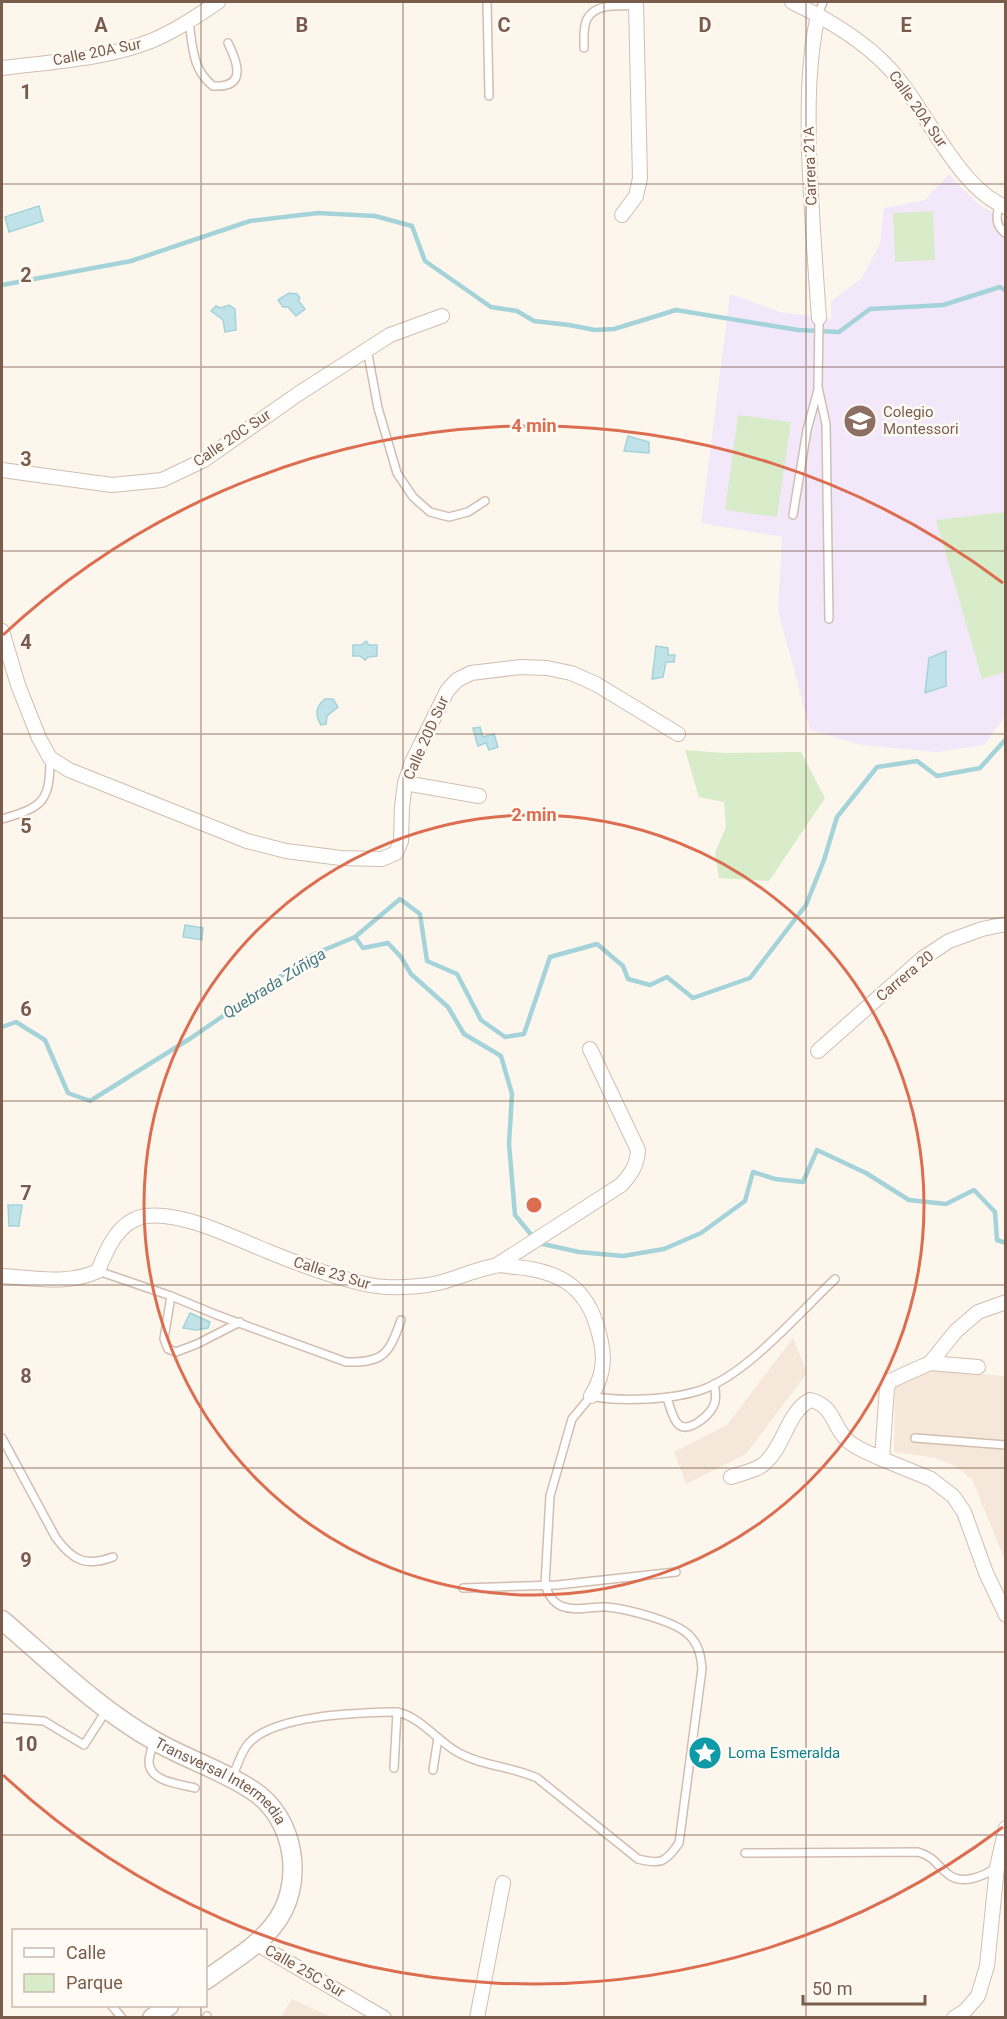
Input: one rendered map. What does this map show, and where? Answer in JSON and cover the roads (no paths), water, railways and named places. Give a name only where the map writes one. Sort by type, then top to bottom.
[{"type":"street","name":"Calle 20A Sur","points":[[2,68],[111,52],[149,42],[189,22],[218,2]]},
{"type":"street","name":"Calle 20A Sur","points":[[792,2],[821,8],[887,65],[912,96],[960,169],[978,188],[1002,206]]},
{"type":"street","points":[[621,215],[636,196],[640,178],[636,4]]},
{"type":"street","name":"Carrera 21A","points":[[819,318],[811,213],[809,79],[812,40],[821,8]]},
{"type":"street","name":"Calle 20C Sur","points":[[2,470],[112,485],[162,480],[204,460],[298,394],[390,335],[442,316]]},
{"type":"street","points":[[3,639],[18,685],[39,738],[50,758]]},
{"type":"street","name":"Calle 20D Sur","points":[[50,758],[69,770],[246,840],[286,851],[341,858],[382,859],[396,853],[401,841],[405,783],[412,762],[447,691],[457,680],[471,673],[521,667],[547,668],[571,673],[596,684],[678,734]]},
{"type":"street","points":[[405,783],[479,796]]},
{"type":"street","name":"Carrera 20","points":[[818,1051],[922,958],[949,941],[982,929],[1005,924]]},
{"type":"street","points":[[496,1265],[621,1185],[637,1163],[638,1150],[590,1049]]},
{"type":"street","name":"Calle 23 Sur","points":[[98,1271],[115,1235],[127,1224],[145,1216],[172,1216],[224,1233],[341,1279],[374,1286],[439,1283],[496,1265],[534,1269],[558,1276],[579,1291],[588,1303],[600,1333],[604,1359],[599,1383],[591,1396]]},
{"type":"street","points":[[2,1276],[54,1280],[76,1279],[98,1271]]},
{"type":"street","points":[[930,1363],[956,1331],[978,1312],[1005,1302]]},
{"type":"street","points":[[882,1459],[887,1387],[894,1378],[930,1363],[978,1366]]},
{"type":"street","points":[[731,1477],[765,1464],[778,1447],[800,1406],[810,1400],[819,1401],[827,1407],[845,1438],[852,1444],[931,1479],[953,1496],[964,1512],[986,1573],[1005,1615]]},
{"type":"street","name":"Transversal Intermedia","points":[[2,1620],[108,1709],[154,1740],[254,1791],[272,1808],[285,1830],[292,1854],[292,1879],[286,1903],[274,1925],[257,1944],[207,1979]]},
{"type":"street","points":[[959,2014],[978,1996],[987,1966],[997,1867],[1005,1828]]},
{"type":"street","points":[[477,2018],[503,1883]]},
{"type":"street","name":"Calle 25C Sur","points":[[257,1944],[384,2018]]},
{"type":"street","points":[[152,2018],[168,2007]]},
{"type":"lane","points":[[487,2],[489,96]]},
{"type":"lane","points":[[584,48],[586,20],[593,12],[607,6],[636,4]]},
{"type":"lane","points":[[189,22],[198,71],[213,86],[223,87],[233,81],[238,74],[238,63],[228,43]]},
{"type":"lane","points":[[1002,206],[995,220],[999,229],[1005,234]]},
{"type":"lane","points":[[819,318],[818,387],[826,424],[829,619]]},
{"type":"lane","points":[[367,349],[378,408],[397,473],[413,497],[430,512],[449,517],[468,512],[485,501]]},
{"type":"lane","points":[[793,515],[807,430],[818,387]]},
{"type":"lane","points":[[2,819],[32,809],[44,800],[49,787],[50,758]]},
{"type":"lane","points":[[98,1271],[346,1362],[362,1362],[379,1358],[392,1347],[401,1320]]},
{"type":"lane","points":[[232,1778],[248,1745],[267,1731],[284,1725],[343,1713],[397,1712],[414,1718],[462,1755],[523,1771],[537,1778],[638,1859],[654,1863],[668,1858],[679,1843],[702,1669],[700,1650],[688,1634],[672,1625],[626,1610],[606,1607],[571,1608],[559,1605],[550,1598],[545,1585],[550,1497],[572,1419],[591,1396],[618,1401],[667,1398],[714,1384],[736,1371],[773,1340],[835,1279]]},
{"type":"lane","points":[[171,1296],[164,1339],[168,1349],[176,1352],[240,1322]]},
{"type":"lane","points":[[667,1398],[678,1425],[691,1426],[706,1416],[713,1407],[714,1384]]},
{"type":"lane","points":[[2,1438],[56,1538],[67,1553],[81,1561],[97,1563],[113,1557]]},
{"type":"lane","points":[[915,1438],[1005,1445]]},
{"type":"lane","points":[[464,1588],[545,1585],[676,1572]]},
{"type":"lane","points":[[2,1718],[44,1721],[84,1745],[108,1709]]},
{"type":"lane","points":[[394,1768],[397,1712]]},
{"type":"lane","points":[[433,1770],[438,1738]]},
{"type":"lane","points":[[154,1740],[149,1762],[151,1772],[158,1778],[195,1788]]},
{"type":"lane","points":[[745,1853],[918,1852],[934,1859],[949,1876],[962,1879],[986,1875],[997,1867]]},
{"type":"water","points":[[39,206],[43,221],[9,232],[5,217]]},
{"type":"water","points":[[289,293],[297,294],[300,298],[298,300],[305,309],[296,316],[288,307],[283,307],[278,300]]},
{"type":"water","points":[[229,305],[235,309],[236,330],[225,332],[223,320],[211,311],[216,306],[221,308]]},
{"type":"water","points":[[628,436],[649,442],[649,453],[624,451]]},
{"type":"water","points":[[366,641],[369,645],[377,645],[377,656],[368,657],[365,660],[360,656],[353,656],[353,645],[361,645]]},
{"type":"water","points":[[656,646],[668,648],[668,655],[675,655],[674,662],[666,662],[663,677],[652,679]]},
{"type":"water","points":[[946,651],[946,686],[925,693],[929,658]]},
{"type":"water","points":[[325,699],[333,699],[338,707],[327,716],[326,724],[321,725],[317,711]]},
{"type":"water","points":[[480,727],[483,737],[494,734],[498,747],[489,750],[486,743],[478,746],[473,728]]},
{"type":"water","points":[[185,925],[203,928],[202,940],[183,937]]},
{"type":"water","points":[[8,1205],[22,1205],[19,1226],[9,1226]]},
{"type":"water","points":[[190,1313],[210,1322],[208,1328],[196,1330],[183,1328]]},
{"type":"waterway","points":[[2,285],[131,261],[250,221],[318,213],[375,216],[412,226],[425,261],[491,307],[517,311],[534,321],[595,330],[614,329],[676,310],[798,330],[839,332],[870,309],[943,305],[1000,287],[1006,291]]},
{"type":"waterway","name":"Quebrada Zúñiga","points":[[2,1027],[16,1022],[45,1040],[68,1093],[90,1101],[191,1038],[312,955],[355,937],[400,899],[420,914],[427,961],[457,974],[481,1020],[505,1037],[524,1034],[550,957],[597,944],[623,966],[628,979],[650,985],[667,977],[693,998],[750,978],[806,905],[824,860],[837,817],[877,767],[917,761],[937,776],[980,768],[1006,739]]},
{"type":"waterway","points":[[355,937],[363,948],[388,943],[401,957],[411,974],[448,1007],[464,1034],[501,1056],[512,1094],[509,1144],[515,1215],[538,1243],[579,1252],[623,1256],[664,1249],[701,1233],[745,1201],[753,1172],[775,1179],[803,1182],[817,1150],[866,1173],[909,1200],[946,1204],[974,1190],[995,1212],[997,1240],[1006,1243]]},
{"type":"place","name":"Colegio Montessori","points":[[860,421]]},
{"type":"place","name":"Loma Esmeralda","points":[[705,1753]]}]
